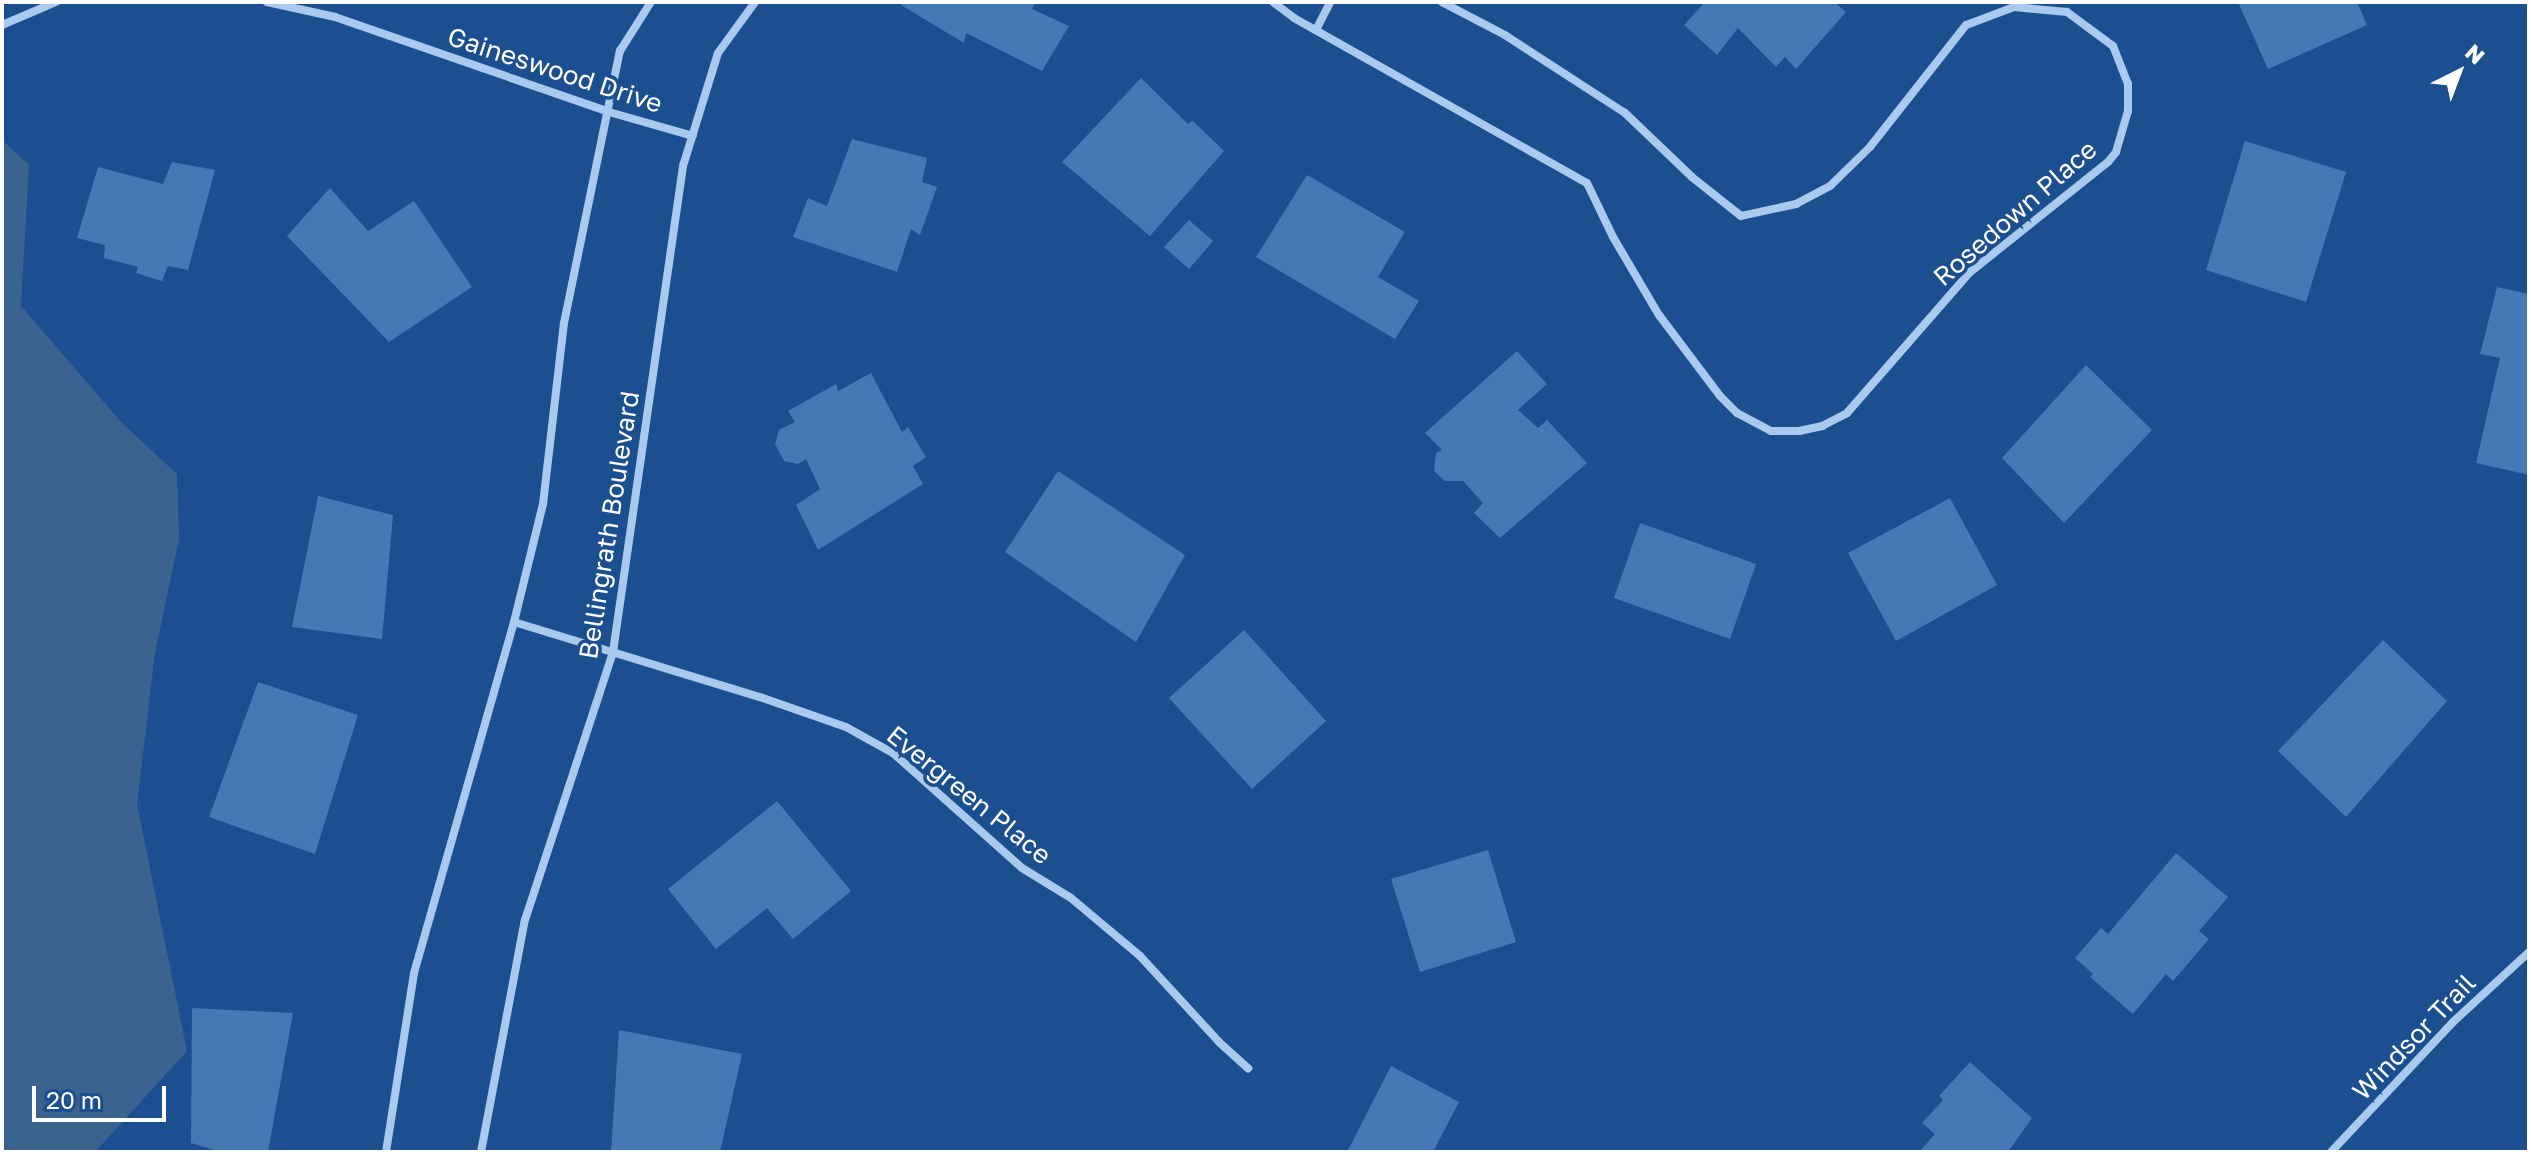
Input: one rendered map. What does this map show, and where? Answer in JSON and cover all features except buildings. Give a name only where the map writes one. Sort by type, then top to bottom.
[{"type":"street","points":[[2,25],[40,4],[56,2]]},
{"type":"street","name":"Gaineswood Drive","points":[[267,2],[335,17],[609,112],[693,136]]},
{"type":"street","points":[[386,1152],[414,973],[514,622],[543,504],[564,323],[620,51],[651,2]]},
{"type":"street","name":"Bellingrath Boulevard","points":[[481,1152],[525,920],[613,652],[681,181],[718,53],[755,2]]},
{"type":"street","name":"Rosedown Place","points":[[1273,2],[1316,30],[1587,183],[1613,237],[1659,315],[1720,396],[1737,413],[1771,431],[1799,431],[1822,426],[1847,413],[1969,273],[2108,162],[2116,152],[2128,111],[2128,84],[2113,46],[2067,12],[2014,7],[1966,25],[1870,147],[1830,186],[1796,204],[1741,216],[1692,177],[1625,113],[1505,35],[1442,2]]},
{"type":"street","points":[[1316,30],[1330,2]]},
{"type":"street","name":"Evergreen Place","points":[[514,622],[846,727],[893,753],[1022,868],[1071,898],[1140,956],[1220,1043],[1248,1068]]},
{"type":"street","name":"Windsor Trail","points":[[2331,1152],[2453,1022],[2529,952]]},
{"type":"water","points":[[2,140],[29,165],[21,306],[121,422],[177,474],[179,539],[155,653],[137,804],[187,1051],[95,1152],[2,1152]]}]
